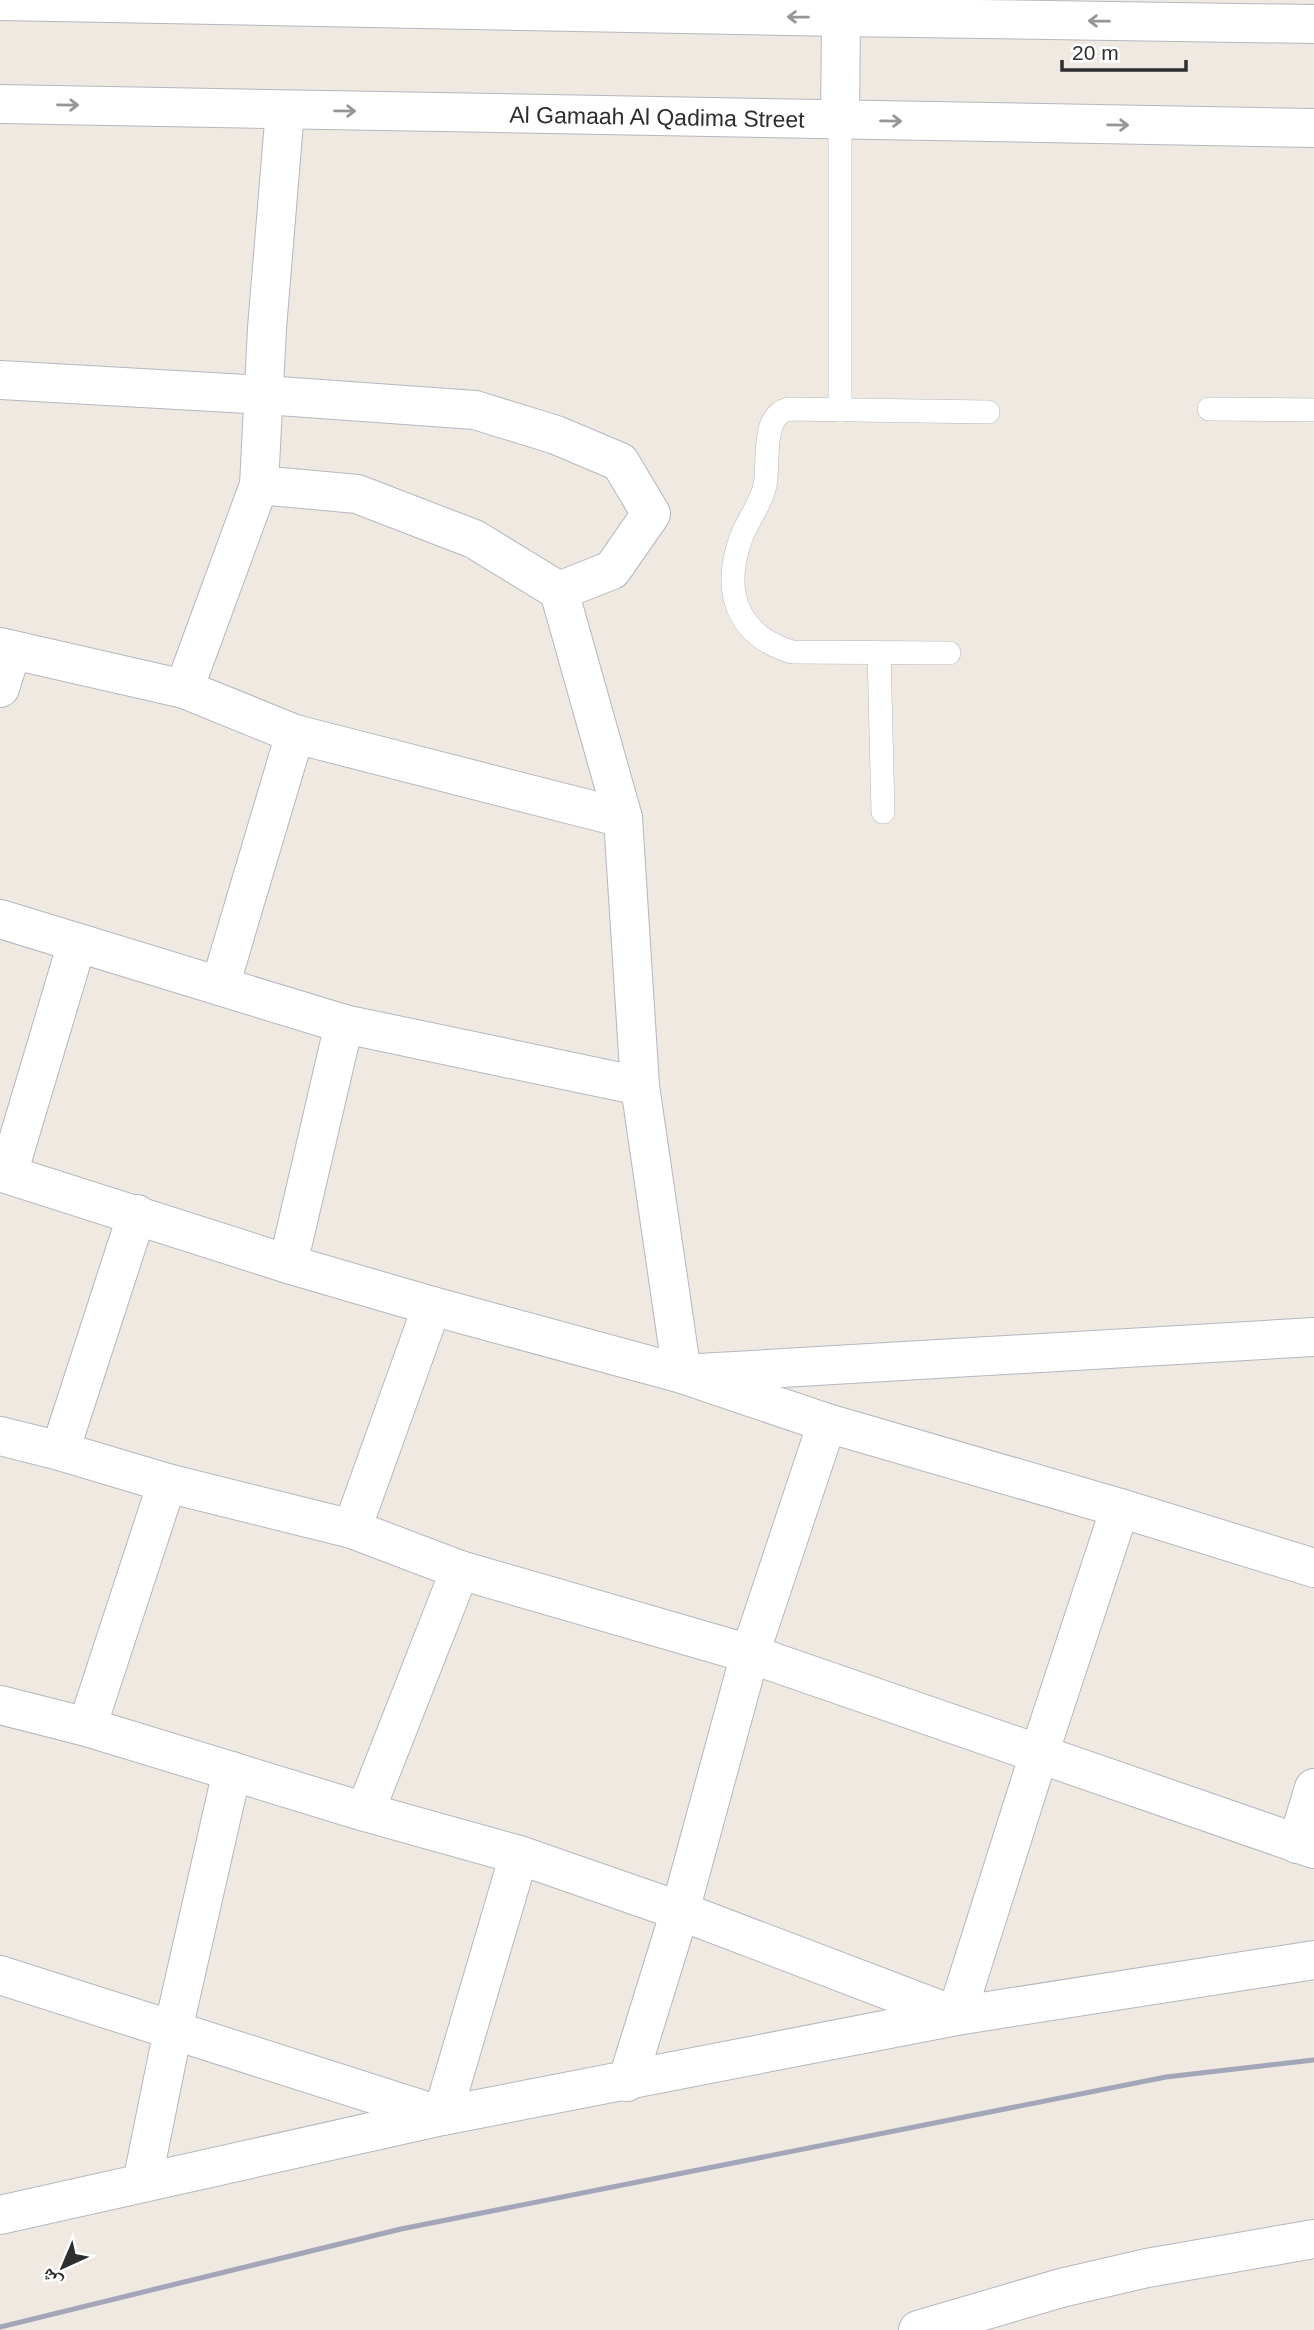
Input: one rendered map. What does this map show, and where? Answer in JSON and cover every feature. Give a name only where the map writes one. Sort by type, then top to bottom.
[{"type":"street","points":[[0,1],[745,8],[841,18],[1314,24]]},
{"type":"street","points":[[840,120],[841,18]]},
{"type":"street","name":"Al Gamaah Al Qadima Street","points":[[0,104],[1314,128]]},
{"type":"street","points":[[184,689],[259,485],[267,328],[285,110]]},
{"type":"street","points":[[0,380],[475,410],[556,435],[620,461],[652,514],[612,570],[559,591]]},
{"type":"street","points":[[259,485],[357,494],[474,539],[559,591],[624,818],[640,1086],[682,1374]]},
{"type":"street","points":[[0,688],[6,649],[184,689],[295,734],[624,818]]},
{"type":"street","points":[[220,986],[295,734]]},
{"type":"street","points":[[0,919],[344,1024],[640,1086]]},
{"type":"street","points":[[77,943],[4,1173],[288,1264],[682,1374],[827,1423],[1314,1567]]},
{"type":"street","points":[[288,1264],[344,1024]]},
{"type":"street","points":[[60,1451],[137,1214]]},
{"type":"street","points":[[352,1529],[432,1306]]},
{"type":"street","points":[[682,1374],[1314,1337]]},
{"type":"street","points":[[627,2082],[680,1911],[750,1654],[827,1423]]},
{"type":"street","points":[[0,1436],[167,1483],[352,1529],[460,1570],[750,1654],[1306,1846],[1314,1788]]},
{"type":"street","points":[[87,1727],[167,1483]]},
{"type":"street","points":[[956,2016],[1120,1508]]},
{"type":"street","points":[[365,1812],[460,1570]]},
{"type":"street","points":[[0,1705],[87,1727],[365,1812],[519,1855],[680,1911],[956,2016]]},
{"type":"street","points":[[142,2183],[173,2031],[232,1771]]},
{"type":"street","points":[[442,2116],[519,1855]]},
{"type":"street","points":[[0,2215],[442,2116],[956,2016],[1314,1960]]},
{"type":"street","points":[[0,1975],[442,2116]]},
{"type":"street","points":[[918,2330],[1061,2288],[1147,2268],[1314,2239]]},
{"type":"lane","points":[[840,120],[840,410]]},
{"type":"lane","points":[[1209,410],[1314,411]]},
{"type":"lane","points":[[949,653],[792,652],[773,646],[756,635],[743,620],[736,601],[733,579],[735,557],[742,536],[763,494],[771,423],[780,411],[988,412]]},
{"type":"lane","points":[[879,653],[883,812]]},
{"type":"railway","points":[[0,2327],[401,2229],[1166,2077],[1314,2060]]}]
